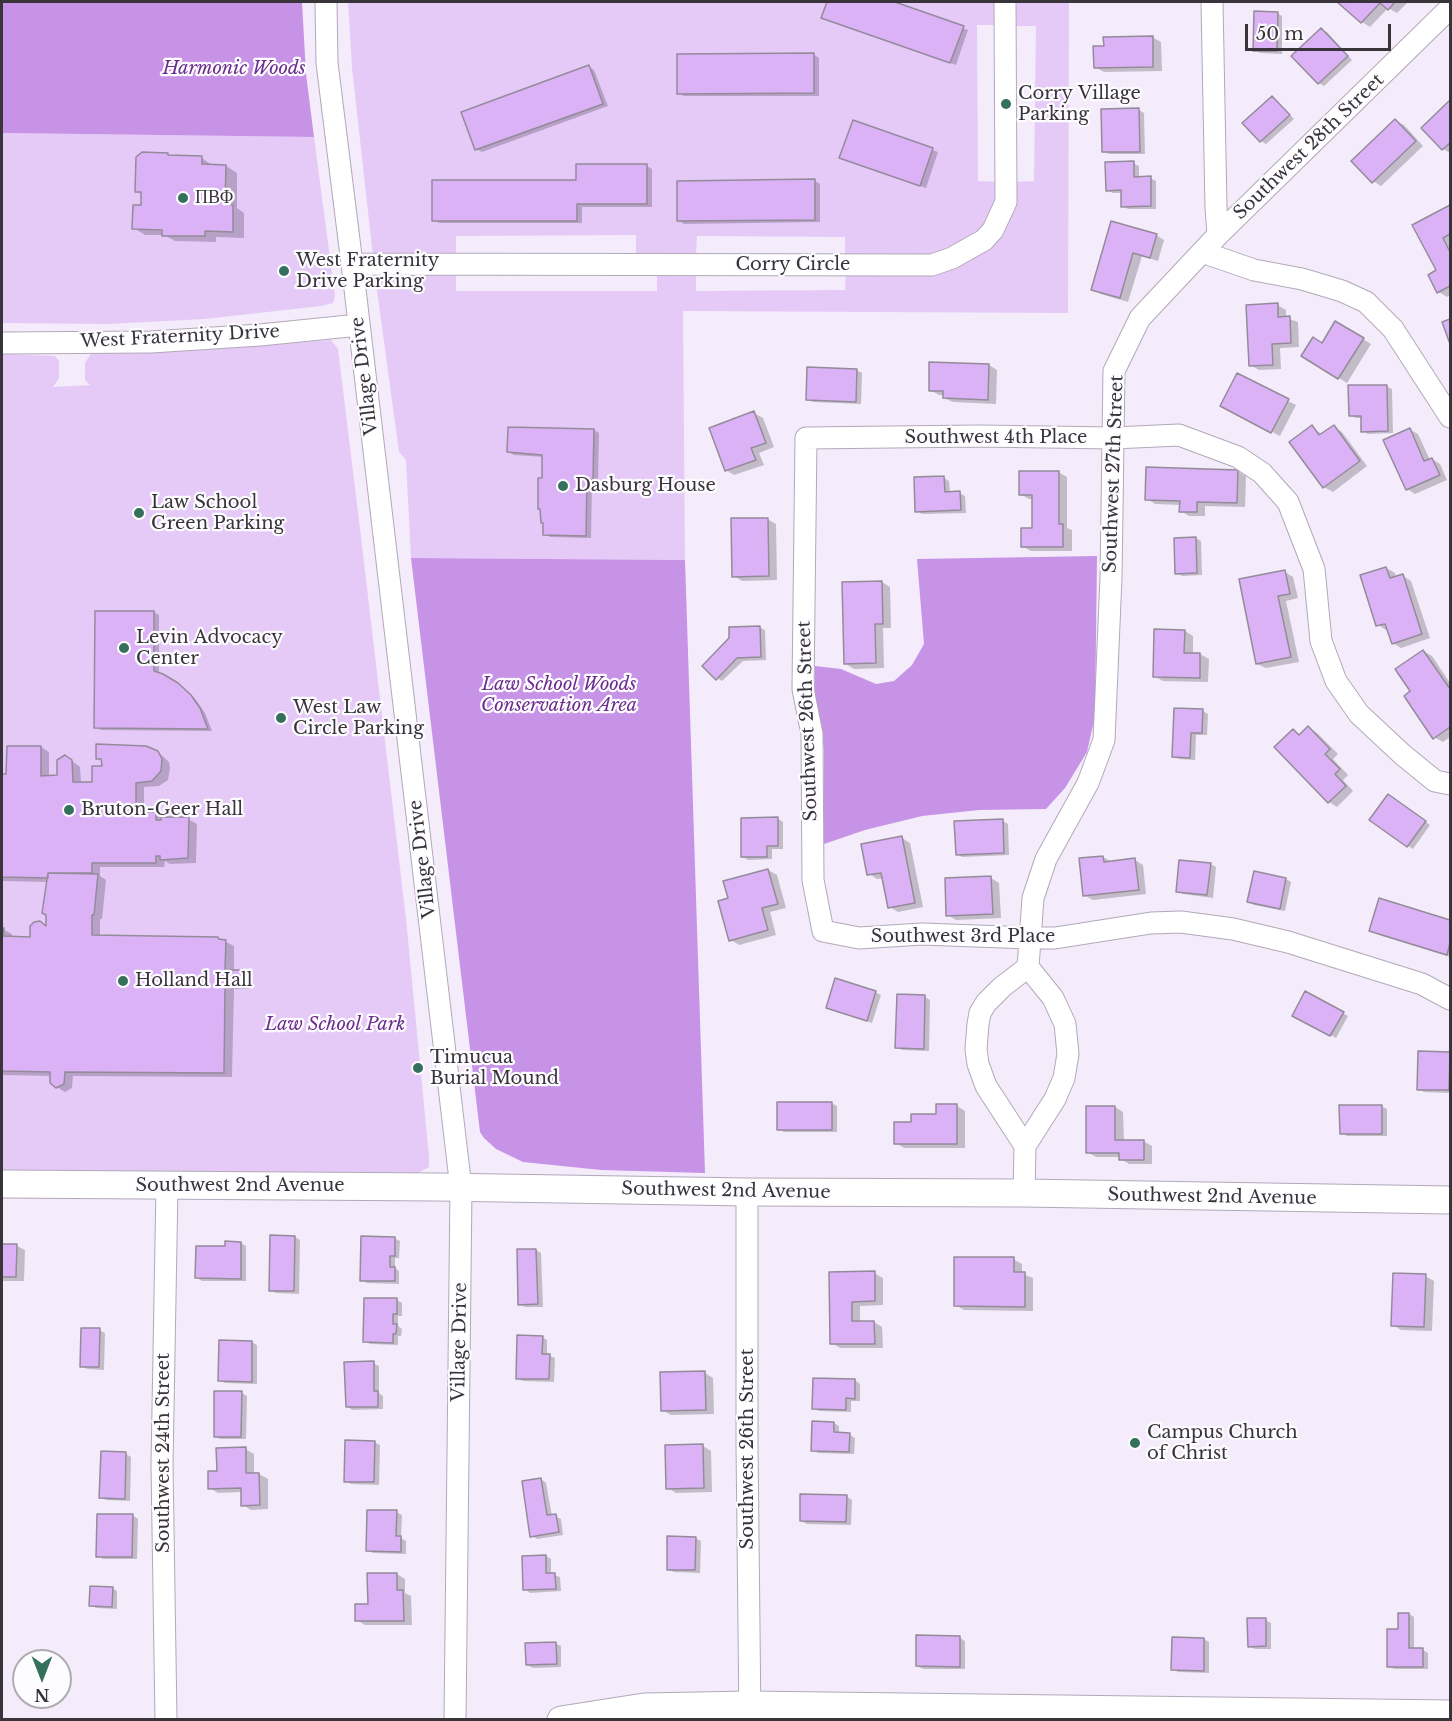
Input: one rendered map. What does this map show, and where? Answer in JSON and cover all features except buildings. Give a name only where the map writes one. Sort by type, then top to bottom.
[{"type":"main road","name":"Southwest 2nd Avenue","points":[[2,1184],[1024,1193],[1450,1200]]},
{"type":"main road","points":[[561,1719],[644,1707],[750,1712],[1344,1715],[1450,1713]]},
{"type":"street","name":"Village Drive","points":[[326,2],[327,63],[461,1188],[455,1719]]},
{"type":"street","name":"Corry Circle","points":[[352,264],[932,265],[952,258],[984,240],[993,230],[1006,202],[1005,2]]},
{"type":"street","points":[[1212,2],[1218,235]]},
{"type":"street","name":"Southwest 28th Street","points":[[1218,235],[1450,8]]},
{"type":"street","name":"Southwest 27th Street","points":[[1028,967],[1033,898],[1046,859],[1088,783],[1104,741],[1111,578],[1114,371],[1140,318],[1218,235]]},
{"type":"street","points":[[1202,252],[1254,270],[1302,279],[1342,291],[1366,302],[1393,329],[1450,417]]},
{"type":"street","name":"West Fraternity Drive","points":[[2,343],[151,342],[260,335],[359,325]]},
{"type":"street","name":"Southwest 4th Place","points":[[806,438],[980,436],[1113,438],[1179,435],[1238,457],[1262,473],[1288,502],[1314,569],[1322,641],[1336,681],[1359,714],[1403,755],[1435,781],[1450,784]]},
{"type":"street","name":"Southwest 26th Street","points":[[806,438],[803,689],[812,734],[813,880],[822,931]]},
{"type":"street","name":"Southwest 3rd Place","points":[[822,931],[859,938],[922,934],[1055,938],[1151,922],[1181,922],[1233,929],[1288,942],[1422,984],[1450,999]]},
{"type":"street","points":[[1024,1193],[1025,1146],[1060,1088],[1068,1054],[1065,1024],[1053,998],[1028,967],[986,1003],[980,1013],[976,1049],[978,1064],[986,1086],[1025,1146]]},
{"type":"street","name":"Southwest 24th Street","points":[[166,1719],[162,1464],[167,1186]]},
{"type":"street","name":"Southwest 26th Street","points":[[747,1192],[750,1712]]},
{"type":"green space","name":"Harmonic Woods","points":[[2,2],[302,2],[306,74],[314,137],[2,133]]},
{"type":"green space","points":[[348,2],[827,2],[821,18],[950,63],[963,26],[895,2],[994,2],[994,25],[977,25],[978,181],[998,182],[996,199],[985,226],[966,242],[931,257],[845,257],[845,237],[697,236],[696,254],[636,254],[636,235],[456,236],[456,291],[657,291],[657,274],[696,274],[696,291],[845,290],[846,273],[974,256],[1014,182],[1034,181],[1036,26],[1015,26],[1014,2],[1069,2],[1068,313],[683,311],[685,560],[411,558],[406,460],[399,452],[376,283],[352,68]],"holes":[[[814,53],[814,93],[677,94],[677,54]],[[589,65],[603,104],[475,150],[461,111]],[[853,120],[933,148],[920,186],[839,158]],[[576,164],[647,164],[647,204],[577,204],[577,221],[432,220],[432,180],[576,180]],[[815,180],[815,220],[677,221],[677,181]]]},
{"type":"green space","points":[[2,133],[314,137],[335,296],[333,303],[205,319],[108,324],[2,323]]},
{"type":"green space","name":"Law School Park","points":[[331,340],[338,349],[361,537],[406,919],[429,1167],[416,1174],[2,1173],[2,354],[55,356],[59,361],[59,378],[53,387],[90,385],[85,380],[85,363],[92,352],[233,347]]},
{"type":"green space","points":[[1097,556],[1095,716],[1087,752],[1065,788],[1046,809],[979,810],[922,816],[865,830],[824,844],[824,749],[814,692],[815,666],[841,669],[876,684],[894,681],[912,665],[924,644],[917,559]]},
{"type":"green space","name":"Law School Woods Conservation Area","points":[[411,558],[685,560],[705,1173],[601,1170],[523,1162],[496,1149],[480,1132]]},
{"type":"place","name":"Corry Village Parking","points":[[1006,104]]},
{"type":"place","name":"ΠΒΦ","points":[[183,198]]},
{"type":"place","name":"West Fraternity Drive Parking","points":[[284,271]]},
{"type":"place","name":"Dasburg House","points":[[563,486]]},
{"type":"place","name":"Law School Green Parking","points":[[139,513]]},
{"type":"place","name":"Levin Advocacy Center","points":[[124,648]]},
{"type":"place","name":"West Law Circle Parking","points":[[281,718]]},
{"type":"place","name":"Bruton-Geer Hall","points":[[69,810]]},
{"type":"place","name":"Holland Hall","points":[[123,981]]},
{"type":"place","name":"Timucua Burial Mound","points":[[418,1068]]},
{"type":"place","name":"Campus Church of Christ","points":[[1135,1443]]}]
